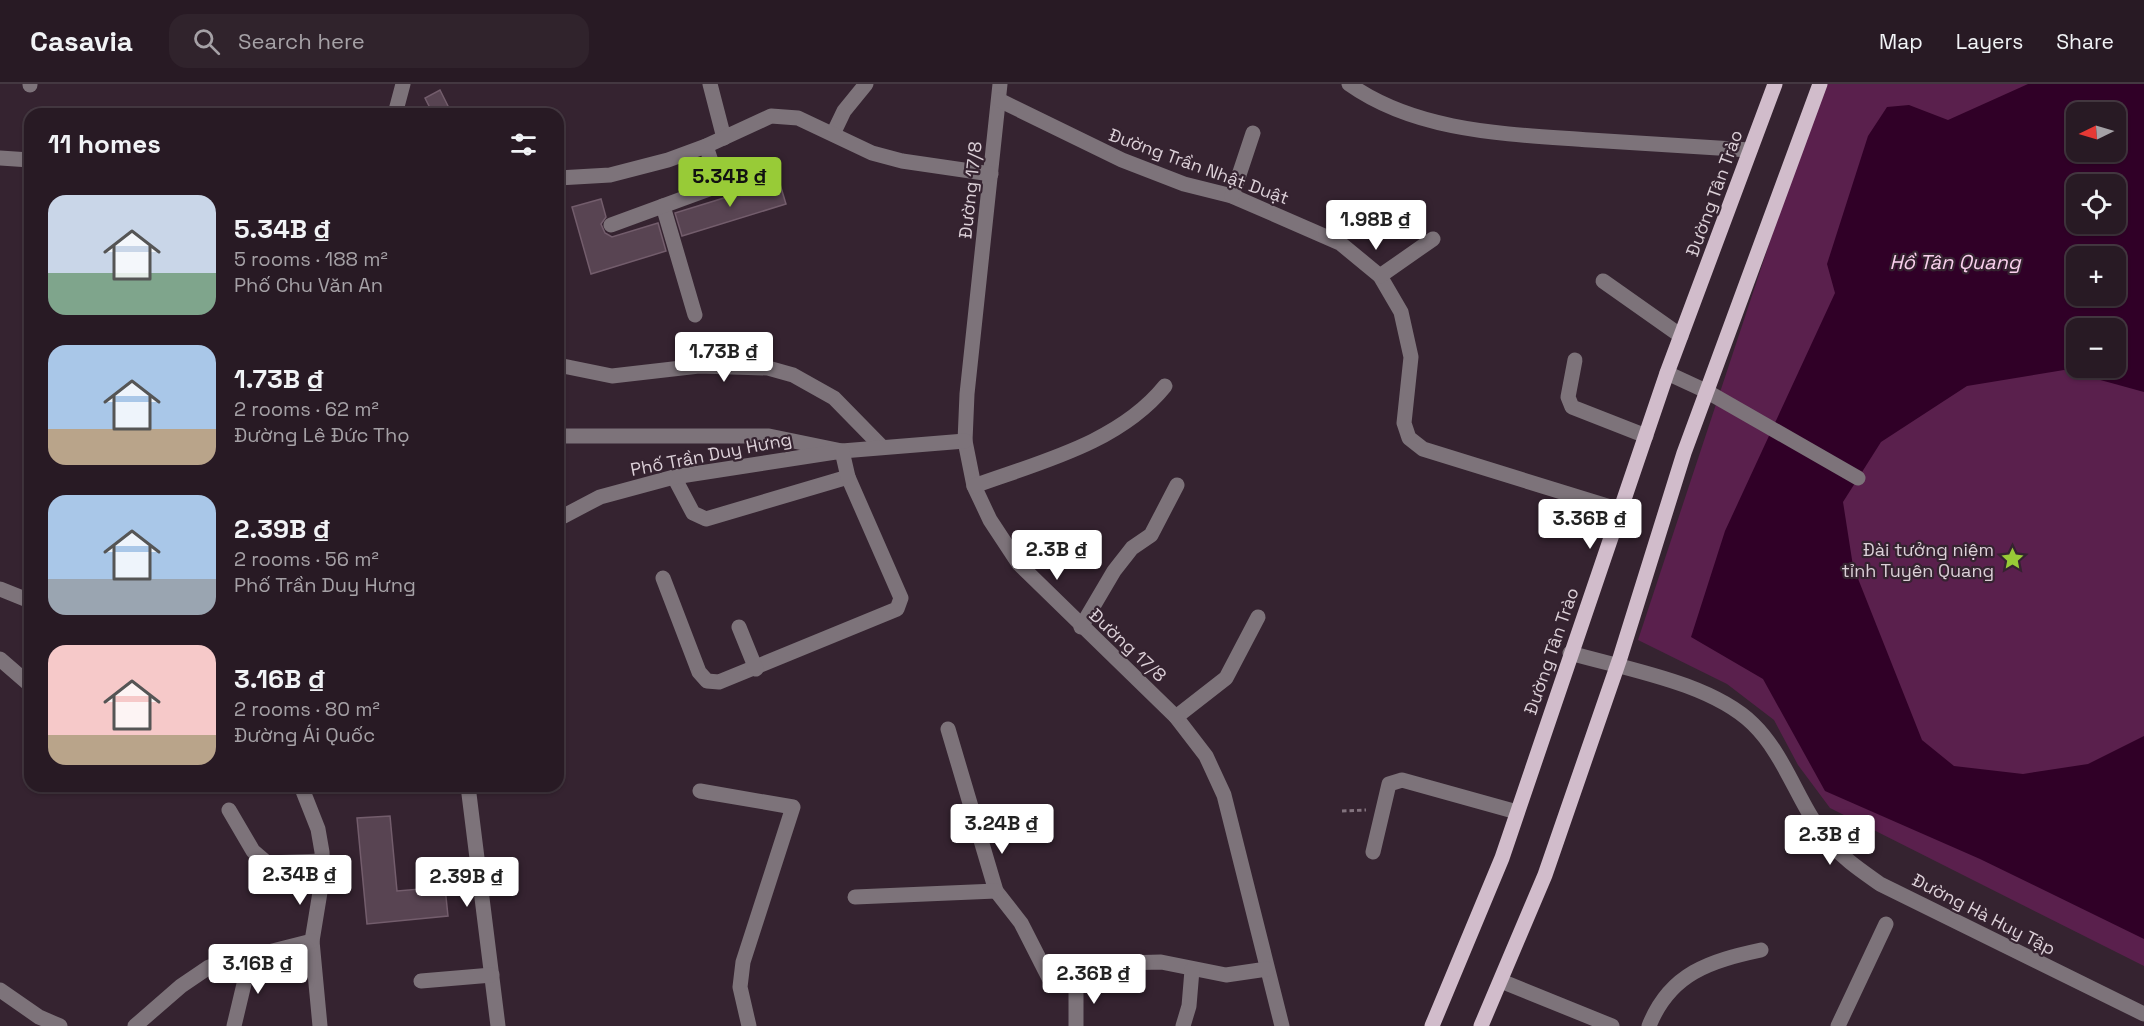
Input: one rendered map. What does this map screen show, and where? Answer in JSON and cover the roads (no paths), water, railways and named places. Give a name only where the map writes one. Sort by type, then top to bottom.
[{"type":"main road","name":"Đường Tân Trào","points":[[1432,1026],[1502,858],[1667,373],[1775,84]]},
{"type":"main road","points":[[1481,1026],[1545,875],[1617,667],[1706,391],[1820,84]]},
{"type":"street","points":[[397,108],[403,84]]},
{"type":"street","points":[[710,84],[724,138]]},
{"type":"street","points":[[833,135],[844,111],[866,84]]},
{"type":"street","points":[[1349,84],[1385,106],[1430,120],[1503,134],[1750,150]]},
{"type":"street","name":"Đường 17/8","points":[[1000,92],[965,441],[974,486],[990,520],[1018,564],[1176,717],[1206,756],[1224,795],[1282,1026]]},
{"type":"street","name":"Đường Trần Nhật Duật","points":[[1000,92],[1122,160],[1184,184],[1232,196],[1340,243],[1380,276],[1401,312],[1411,357],[1404,423],[1408,438],[1423,449],[1620,510]]},
{"type":"street","points":[[564,178],[610,174],[668,160],[706,146],[771,116],[798,118],[872,153],[902,161],[992,174]]},
{"type":"street","points":[[1232,196],[1253,133]]},
{"type":"street","points":[[706,146],[719,185]]},
{"type":"street","points":[[0,158],[24,160]]},
{"type":"street","points":[[611,225],[761,170]]},
{"type":"street","points":[[663,206],[695,315]]},
{"type":"street","points":[[1380,276],[1432,239]]},
{"type":"street","points":[[1603,281],[1681,336]]},
{"type":"street","points":[[1575,360],[1568,397],[1572,407],[1646,436]]},
{"type":"street","points":[[564,366],[612,376],[699,366],[768,368],[793,375],[834,398],[882,447]]},
{"type":"street","points":[[1667,373],[1706,391],[1772,431],[1858,478]]},
{"type":"street","points":[[974,486],[1067,453],[1112,430],[1153,400],[1165,386]]},
{"type":"street","points":[[564,436],[769,436],[842,451],[965,441]]},
{"type":"street","points":[[663,578],[686,643],[699,672],[707,681],[729,680],[897,609],[901,598],[900,592],[848,477],[842,451]]},
{"type":"street","name":"Phố Trần Duy Hưng","points":[[564,516],[600,498],[674,477],[842,451]]},
{"type":"street","points":[[674,477],[693,513],[706,519],[848,477]]},
{"type":"street","points":[[1081,627],[1114,570],[1132,548],[1151,535],[1177,484]]},
{"type":"street","points":[[0,589],[24,599]]},
{"type":"street","points":[[1176,717],[1222,683],[1258,617]]},
{"type":"street","points":[[739,627],[756,669]]},
{"type":"street","name":"Đường Hà Huy Tập","points":[[1570,653],[1689,688],[1728,706],[1754,724],[1780,761],[1829,843],[1850,863],[1880,884],[2144,1014]]},
{"type":"street","points":[[0,659],[24,680]]},
{"type":"street","points":[[948,729],[996,891],[1021,923],[1049,978],[1057,981],[1076,978],[1123,963],[1161,962],[1226,975],[1267,969]]},
{"type":"street","points":[[1373,852],[1389,784],[1402,780],[1517,812]]},
{"type":"street","points":[[700,791],[793,807],[743,962],[740,987],[749,1026]]},
{"type":"street","points":[[304,792],[318,829],[323,861],[312,941],[320,1026]]},
{"type":"street","points":[[469,792],[498,1026]]},
{"type":"street","points":[[229,810],[253,851],[267,863],[323,861]]},
{"type":"street","points":[[855,897],[996,891]]},
{"type":"street","points":[[1838,1026],[1886,924]]},
{"type":"street","points":[[135,1026],[181,986],[209,967],[312,941]]},
{"type":"street","points":[[1649,1026],[1666,992],[1682,979],[1720,958],[1761,950]]},
{"type":"street","points":[[234,1026],[244,984],[247,958]]},
{"type":"street","points":[[1183,1026],[1189,1006],[1192,970]]},
{"type":"street","points":[[421,981],[492,975]]},
{"type":"street","points":[[1076,978],[1076,1026]]},
{"type":"street","points":[[1501,981],[1612,1026]]},
{"type":"street","points":[[0,990],[39,1017],[60,1026]]},
{"type":"water","name":"Hồ Tân Quang","points":[[2028,84],[2144,84],[2144,392],[2093,378],[2126,378],[2126,318],[2066,318],[2066,371],[1967,386],[1881,442],[1843,502],[1853,566],[1922,740],[1954,766],[2023,774],[2088,764],[2144,736],[2144,939],[1980,859],[1825,791],[1763,679],[1691,637],[1725,531],[1835,293],[1827,264],[1868,136],[1887,107],[1909,105],[1948,120]]},
{"type":"place","name":"Đài tưởng niệm tỉnh Tuyên Quang","points":[[2012,559]]}]
